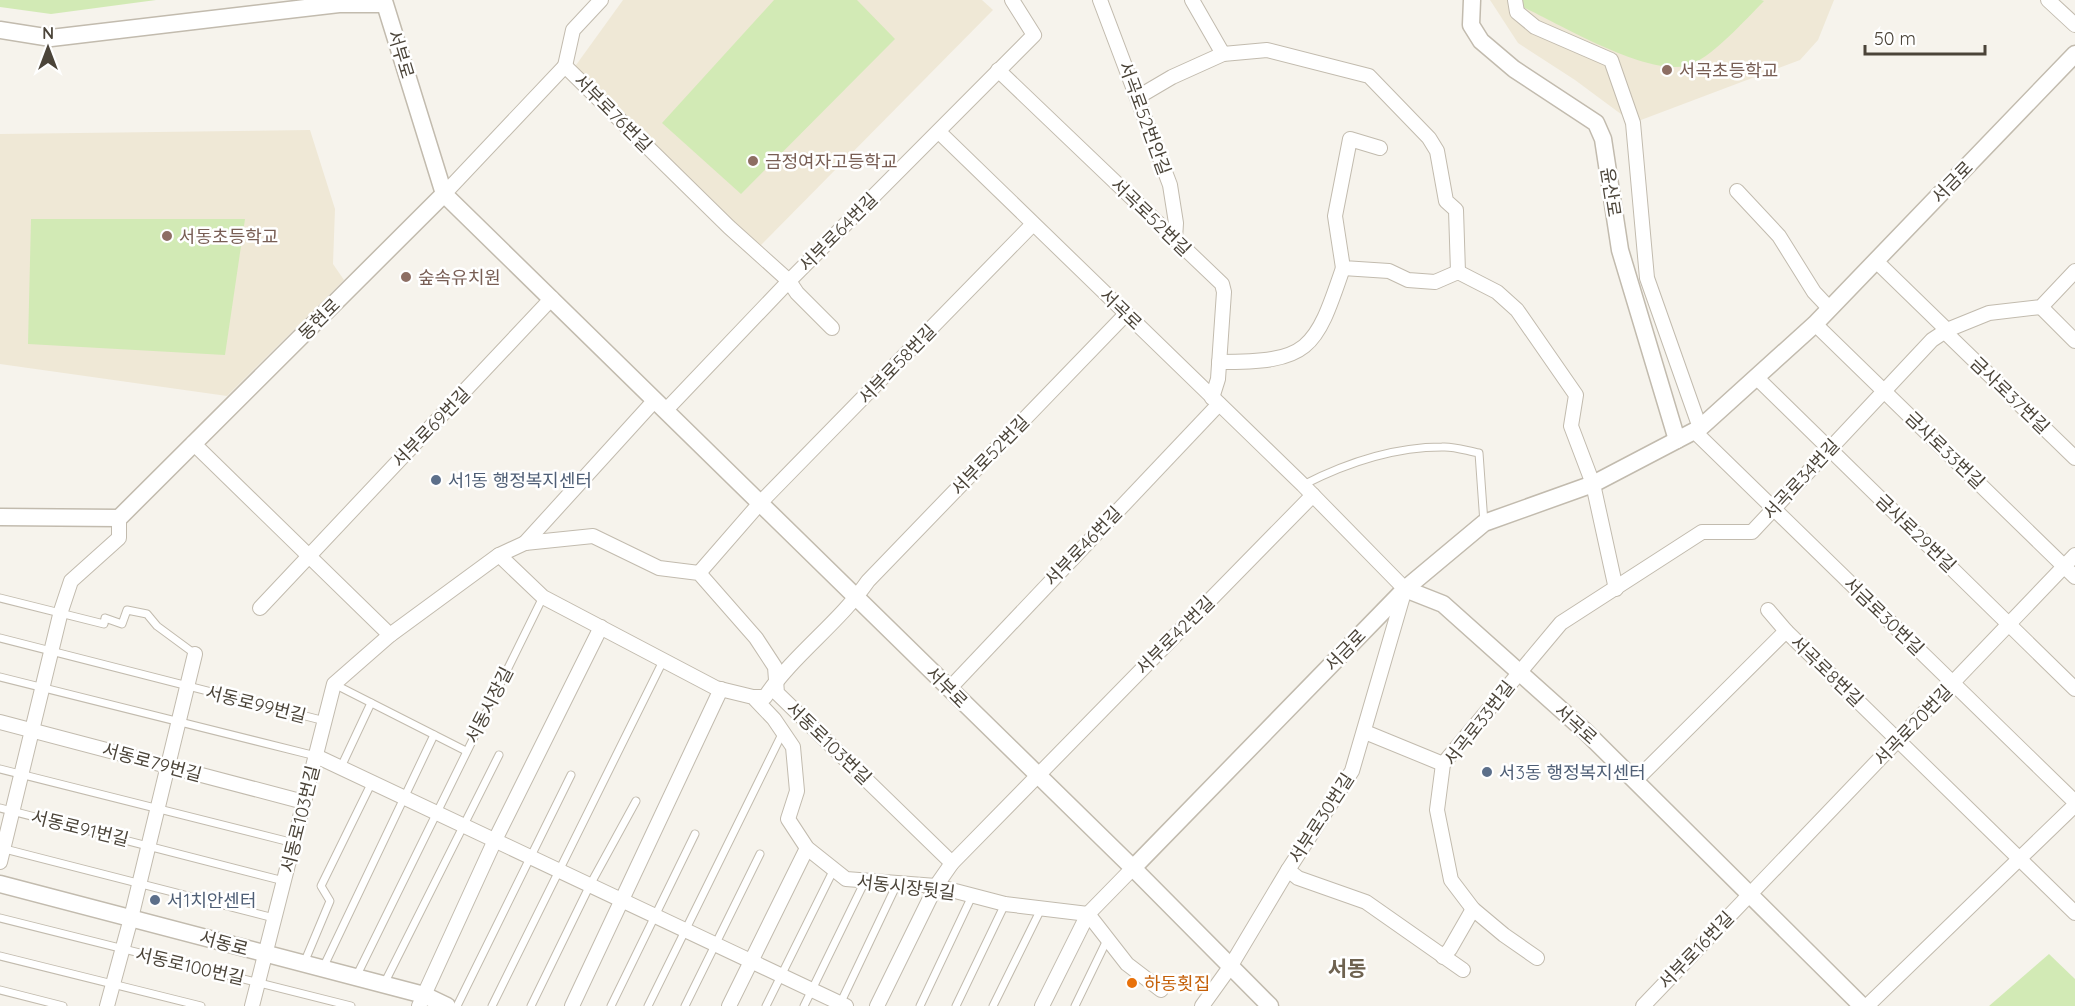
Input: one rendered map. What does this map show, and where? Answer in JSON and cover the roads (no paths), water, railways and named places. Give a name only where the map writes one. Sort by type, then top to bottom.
[{"type":"street","points":[[565,66],[573,30],[601,0]]},
{"type":"street","name":"서부로64번길","points":[[661,405],[789,281],[1034,35],[1012,0]]},
{"type":"street","name":"서곡로52번안길","points":[[1100,0],[1170,186],[1176,223],[1175,239]]},
{"type":"street","points":[[1192,0],[1223,54]]},
{"type":"street","name":"윤산로","points":[[1472,0],[1471,25],[1480,41],[1514,69],[1596,123],[1603,139],[1620,250],[1677,440]]},
{"type":"street","points":[[1515,0],[1516,12],[1535,27],[1611,60],[1633,123],[1647,278],[1697,430]]},
{"type":"street","points":[[2048,0],[2075,25]]},
{"type":"street","name":"서부로","points":[[0,30],[51,38],[339,4],[387,2],[444,194],[1133,868],[1270,1006]]},
{"type":"street","points":[[1138,98],[1172,77],[1223,54],[1267,50],[1369,76],[1429,138],[1437,151],[1446,201],[1456,210],[1458,272]]},
{"type":"street","name":"서금로","points":[[1133,868],[1405,589],[1484,523],[1593,484],[1697,430],[1815,324],[2075,54]]},
{"type":"street","name":"서부로76번길","points":[[444,194],[565,66],[729,227],[789,281],[797,293],[832,328]]},
{"type":"street","name":"서곡로52번길","points":[[998,70],[1222,284],[1224,292],[1215,401]]},
{"type":"street","name":"서곡로","points":[[939,132],[1308,490],[1405,589],[1443,604],[1586,732],[1862,1006]]},
{"type":"street","points":[[1219,362],[1270,360],[1303,349],[1325,320],[1343,268],[1335,216],[1350,139],[1380,148]]},
{"type":"street","points":[[1737,191],[1779,236],[1814,292],[1830,309]]},
{"type":"street","name":"동현로","points":[[119,518],[444,194]]},
{"type":"street","name":"서부로58번길","points":[[760,503],[1033,224]]},
{"type":"street","name":"금사로37번길","points":[[1876,261],[2075,458]]},
{"type":"street","points":[[1343,268],[1389,271],[1408,280],[1435,282],[1458,272]]},
{"type":"street","points":[[2075,271],[2041,307],[2075,341]]},
{"type":"street","points":[[1458,272],[1497,292],[1517,310],[1576,395],[1571,426],[1593,484],[1616,589]]},
{"type":"street","name":"서부로69번길","points":[[260,608],[552,298]]},
{"type":"street","name":"서곡로34번길","points":[[1519,673],[1561,623],[1702,532],[1752,532],[1932,340],[1946,331],[1989,313],[2041,307]]},
{"type":"street","name":"서부로52번길","points":[[856,597],[868,581],[1126,314]]},
{"type":"street","name":"금사로33번길","points":[[1815,324],[2075,577]]},
{"type":"street","name":"금사로29번길","points":[[1756,377],[2075,689]]},
{"type":"street","name":"서부로46번길","points":[[949,689],[1215,401]]},
{"type":"street","points":[[525,543],[661,405]]},
{"type":"street","name":"서금로30번길","points":[[1697,430],[1774,509],[2075,803]]},
{"type":"street","points":[[193,443],[390,635]]},
{"type":"street","name":"서부로42번길","points":[[1038,776],[1308,490]]},
{"type":"street","points":[[334,684],[390,635],[499,555],[525,543],[593,536],[658,568],[699,573],[760,503]]},
{"type":"street","points":[[0,517],[119,518]]},
{"type":"street","name":"서동로91번길","points":[[1,853],[6,810],[21,774],[61,612],[72,581],[119,538],[119,518]]},
{"type":"street","points":[[499,555],[543,597],[663,662],[721,689],[753,697],[765,697],[776,680],[856,597]]},
{"type":"street","name":"서곡로20번길","points":[[1750,895],[2075,555]]},
{"type":"street","name":"서동로103번길","points":[[699,573],[756,638],[776,667],[777,693],[952,862]]},
{"type":"street","name":"서부로30번길","points":[[1202,1006],[1230,967],[1288,870],[1352,771],[1405,589]]},
{"type":"street","points":[[1768,610],[1786,632]]},
{"type":"street","points":[[421,1000],[495,840],[601,627]]},
{"type":"street","name":"서곡로8번길","points":[[1635,781],[1786,632],[2075,912]]},
{"type":"street","name":"서동로99번길","points":[[131,918],[195,654]]},
{"type":"street","name":"서곡로33번길","points":[[1519,673],[1443,764],[1437,810],[1451,880],[1473,909],[1537,958]]},
{"type":"street","name":"서동로103번길","points":[[252,1006],[334,684]]},
{"type":"street","points":[[572,1006],[721,689]]},
{"type":"street","name":"서동시장뒷길","points":[[753,697],[793,747],[797,791],[788,819],[807,848],[846,879],[936,886],[1005,904],[1088,914]]},
{"type":"street","name":"서동로79번길","points":[[0,722],[304,802]]},
{"type":"street","points":[[1365,732],[1443,764]]},
{"type":"street","points":[[316,756],[842,1005]]},
{"type":"street","points":[[877,1006],[936,886],[952,862],[1038,776]]},
{"type":"street","points":[[1868,1006],[2075,803]]},
{"type":"street","points":[[729,1006],[807,848]]},
{"type":"street","points":[[1042,1006],[1088,914],[1133,868]]},
{"type":"street","name":"서부로30번길","points":[[1288,870],[1307,882],[1366,902],[1443,957]]},
{"type":"street","name":"서동로","points":[[0,884],[384,984],[421,1000],[447,1006]]},
{"type":"street","name":"서부로16번길","points":[[1643,1006],[1750,895]]},
{"type":"street","points":[[1463,970],[1443,957],[1450,950],[1473,909]]},
{"type":"street","points":[[1088,914],[1127,964],[1161,990]]},
{"type":"street","name":"서동로100번길","points":[[107,1006],[131,918]]},
{"type":"lane","points":[[1308,490],[1333,470],[1397,451],[1443,446],[1479,453],[1484,523]]},
{"type":"lane","name":"서동시장길","points":[[356,977],[435,812],[543,597]]},
{"type":"lane","points":[[0,598],[104,624],[105,618],[122,624],[127,610],[147,614],[157,626],[195,654]]},
{"type":"lane","points":[[0,638],[187,686]]},
{"type":"lane","points":[[492,1006],[663,662]]},
{"type":"lane","points":[[0,677],[178,723]]},
{"type":"lane","points":[[334,684],[466,751]]},
{"type":"lane","name":"서동로99번길","points":[[187,686],[325,721]]},
{"type":"lane","points":[[341,767],[371,703]]},
{"type":"lane","name":"서동로99번길","points":[[178,723],[316,756]]},
{"type":"lane","points":[[648,1006],[783,732]]},
{"type":"lane","name":"서동시장길","points":[[323,968],[434,735]]},
{"type":"lane","name":"서동시장길","points":[[384,984],[499,755]]},
{"type":"lane","points":[[0,769],[21,774]]},
{"type":"lane","name":"서동로91번길","points":[[21,774],[157,809]]},
{"type":"lane","points":[[457,1006],[571,775]]},
{"type":"lane","points":[[304,963],[330,901],[321,886],[372,782]]},
{"type":"lane","points":[[531,1006],[590,885],[636,801]]},
{"type":"lane","points":[[157,809],[294,843]]},
{"type":"lane","name":"서동로91번길","points":[[6,810],[148,845]]},
{"type":"lane","points":[[611,1006],[695,834]]},
{"type":"lane","points":[[148,845],[284,881]]},
{"type":"lane","name":"서동로91번길","points":[[1,853],[140,882]]},
{"type":"lane","points":[[685,1006],[760,854]]},
{"type":"lane","points":[[766,1006],[834,869]]},
{"type":"lane","points":[[804,1006],[865,881]]},
{"type":"lane","points":[[140,882],[274,918]]},
{"type":"lane","points":[[842,1005],[897,884]]},
{"type":"lane","points":[[920,1006],[972,896]]},
{"type":"lane","points":[[956,1006],[1005,904]]},
{"type":"lane","points":[[993,1006],[1043,907]]},
{"type":"lane","points":[[0,918],[122,950]]},
{"type":"lane","points":[[1076,1006],[1107,940]]},
{"type":"lane","name":"서동로100번길","points":[[122,950],[351,1006]]},
{"type":"lane","points":[[0,956],[113,982]]},
{"type":"lane","name":"서동로100번길","points":[[113,982],[201,1006]]},
{"type":"lane","points":[[0,990],[63,1006]]},
{"type":"place","name":"서곡초등학교","points":[[1667,70]]},
{"type":"place","name":"금정여자고등학교","points":[[753,161]]},
{"type":"place","name":"서동초등학교","points":[[167,236]]},
{"type":"place","name":"숲속유치원","points":[[406,277]]},
{"type":"place","name":"서1동 행정복지센터","points":[[436,480]]},
{"type":"place","name":"서3동 행정복지센터","points":[[1487,772]]},
{"type":"place","name":"서1치안센터","points":[[155,900]]},
{"type":"place","name":"하동횟집","points":[[1132,983]]},
{"type":"district","name":"서동","points":[[1347,968]]}]
